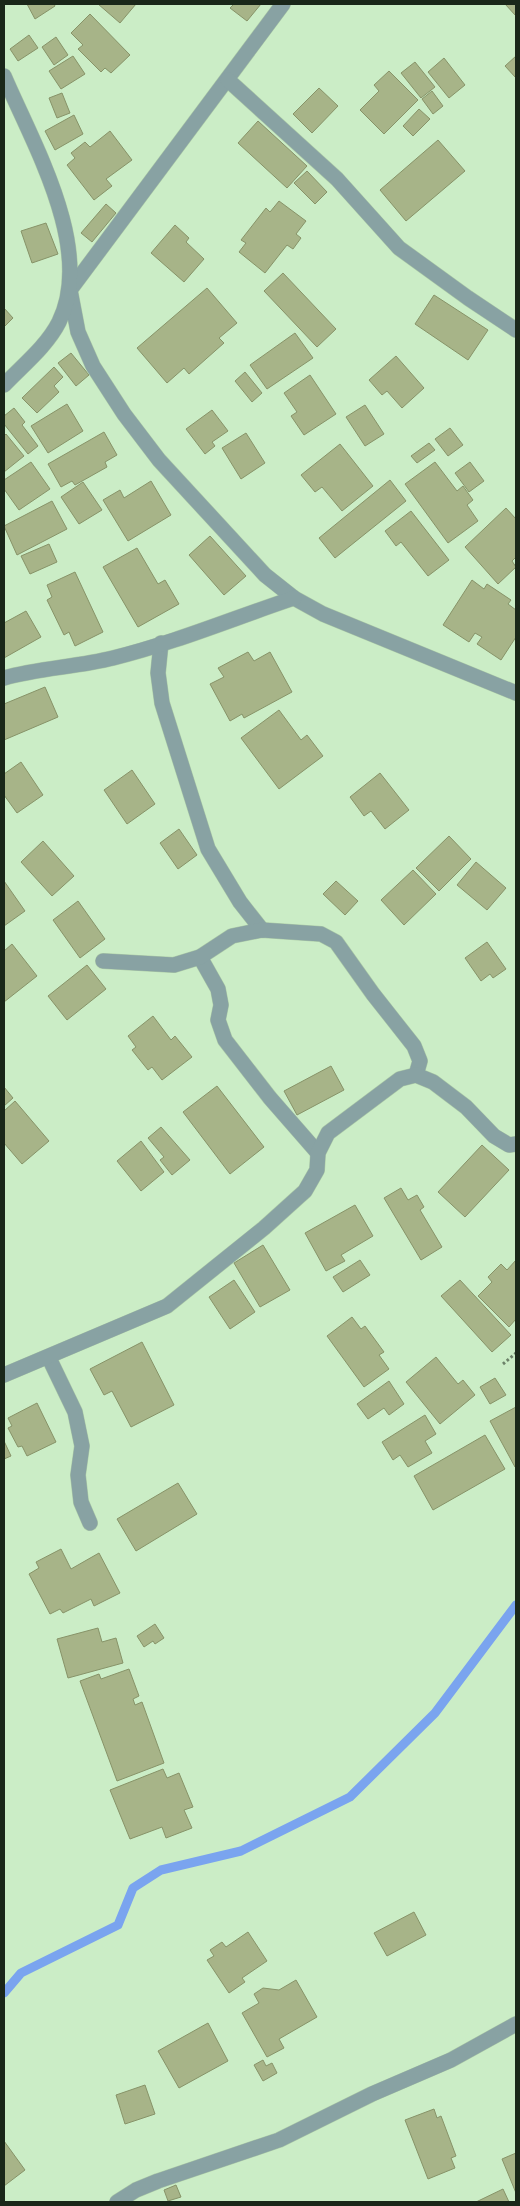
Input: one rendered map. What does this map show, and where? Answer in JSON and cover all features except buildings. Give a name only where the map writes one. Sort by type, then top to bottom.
[{"type":"street","points":[[4,385],[46,340],[59,322],[70,290],[283,4]]},
{"type":"street","points":[[4,78],[24,121],[66,228],[70,260],[70,290],[78,332],[89,358],[124,414],[165,467],[266,575],[294,598],[323,614],[516,693]]},
{"type":"street","points":[[228,80],[337,179],[399,248],[516,330]]},
{"type":"street","points":[[4,678],[22,673],[62,668],[113,658],[294,598]]},
{"type":"street","points":[[161,643],[158,673],[162,703],[208,849],[240,902],[262,930]]},
{"type":"street","points":[[103,961],[174,966],[200,957],[232,936],[262,930],[321,934],[336,942],[373,994],[414,1046],[420,1061],[416,1075]]},
{"type":"street","points":[[200,957],[218,989],[221,1005],[218,1020],[225,1040],[270,1098],[318,1153]]},
{"type":"street","points":[[4,1375],[49,1358],[167,1306],[264,1228],[305,1191],[317,1170],[318,1153],[328,1133],[400,1079],[416,1075],[433,1082],[466,1107],[494,1136],[510,1145],[516,1144]]},
{"type":"street","points":[[49,1358],[75,1412],[82,1446],[78,1475],[81,1502],[90,1523]]},
{"type":"street","points":[[117,2202],[136,2190],[158,2181],[279,2140],[372,2094],[451,2060],[516,2024]]},
{"type":"path","points":[[504,1364],[516,1353]]},
{"type":"waterway","points":[[4,1993],[21,1973],[118,1925],[133,1888],[161,1870],[241,1851],[350,1797],[435,1713],[516,1605]]}]
